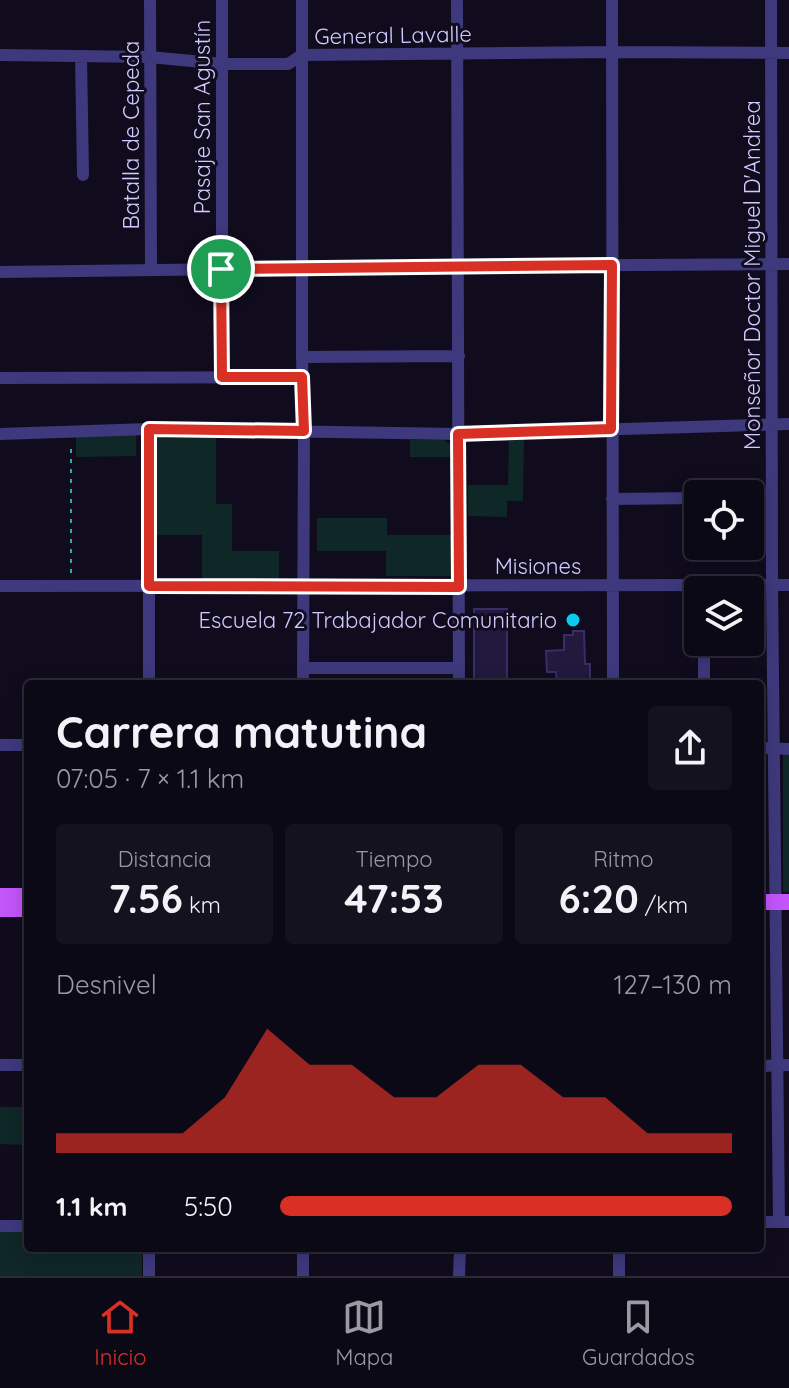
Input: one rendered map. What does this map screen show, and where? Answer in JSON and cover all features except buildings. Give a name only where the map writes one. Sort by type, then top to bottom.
[{"type":"main road","points":[[0,896],[24,896]]},
{"type":"main road","points":[[0,909],[24,909]]},
{"type":"street","name":"Batalla de Cepeda","points":[[150,0],[151,269]]},
{"type":"street","name":"Pasaje San Agustín","points":[[222,0],[222,377]]},
{"type":"street","points":[[302,0],[303,680]]},
{"type":"street","points":[[457,0],[459,680]]},
{"type":"street","points":[[612,0],[613,680]]},
{"type":"street","name":"Monseñor Doctor Miguel D'Andrea","points":[[771,0],[775,902],[783,1065],[784,1222]]},
{"type":"street","name":"General Lavalle","points":[[0,55],[150,57],[223,64],[288,64],[302,55],[789,53]]},
{"type":"street","points":[[81,56],[83,175]]},
{"type":"street","points":[[0,272],[789,264]]},
{"type":"street","points":[[302,357],[459,356]]},
{"type":"street","points":[[0,378],[302,377]]},
{"type":"street","points":[[0,434],[149,429],[458,434],[789,424]]},
{"type":"street","points":[[149,429],[149,680]]},
{"type":"street","points":[[764,496],[772,496]]},
{"type":"street","points":[[612,499],[684,498]]},
{"type":"street","name":"Misiones","points":[[764,586],[789,585]]},
{"type":"street","name":"Misiones","points":[[0,586],[684,588]]},
{"type":"street","points":[[704,656],[704,680]]},
{"type":"street","points":[[303,668],[459,668]]},
{"type":"street","points":[[0,745],[24,745]]},
{"type":"street","points":[[764,748],[789,749]]},
{"type":"street","points":[[0,1065],[24,1065]]},
{"type":"street","points":[[0,1226],[24,1226]]},
{"type":"street","points":[[149,1252],[149,1276]]},
{"type":"street","points":[[303,1252],[303,1276]]},
{"type":"street","points":[[459,1276],[460,1252]]},
{"type":"street","points":[[619,1252],[619,1276]]},
{"type":"path","points":[[71,432],[71,586]]},
{"type":"green space","points":[[136,435],[136,456],[76,457],[76,436]]},
{"type":"green space","points":[[216,436],[216,504],[232,504],[232,551],[279,551],[279,580],[202,580],[202,535],[155,535],[154,437]]},
{"type":"green space","points":[[509,437],[524,437],[523,501],[507,501],[507,517],[468,516],[468,485],[508,485]]},
{"type":"green space","points":[[410,440],[444,440],[450,444],[450,457],[410,457]]},
{"type":"green space","points":[[317,518],[387,518],[387,535],[454,535],[454,572],[450,576],[386,576],[386,551],[317,551]]},
{"type":"green space","points":[[783,754],[789,754],[789,892],[783,892]]},
{"type":"green space","points":[[0,1107],[24,1107],[24,1145],[0,1144]]},
{"type":"green space","points":[[0,1230],[24,1230],[24,1252],[142,1252],[142,1276],[0,1276]]},
{"type":"place","name":"Escuela 72 Trabajador Comunitario","points":[[573,620]]},
{"type":"route","points":[[612,265],[611,429],[458,434],[459,587],[149,586],[149,429],[304,431],[302,377],[222,377],[221,269],[612,265]]}]
